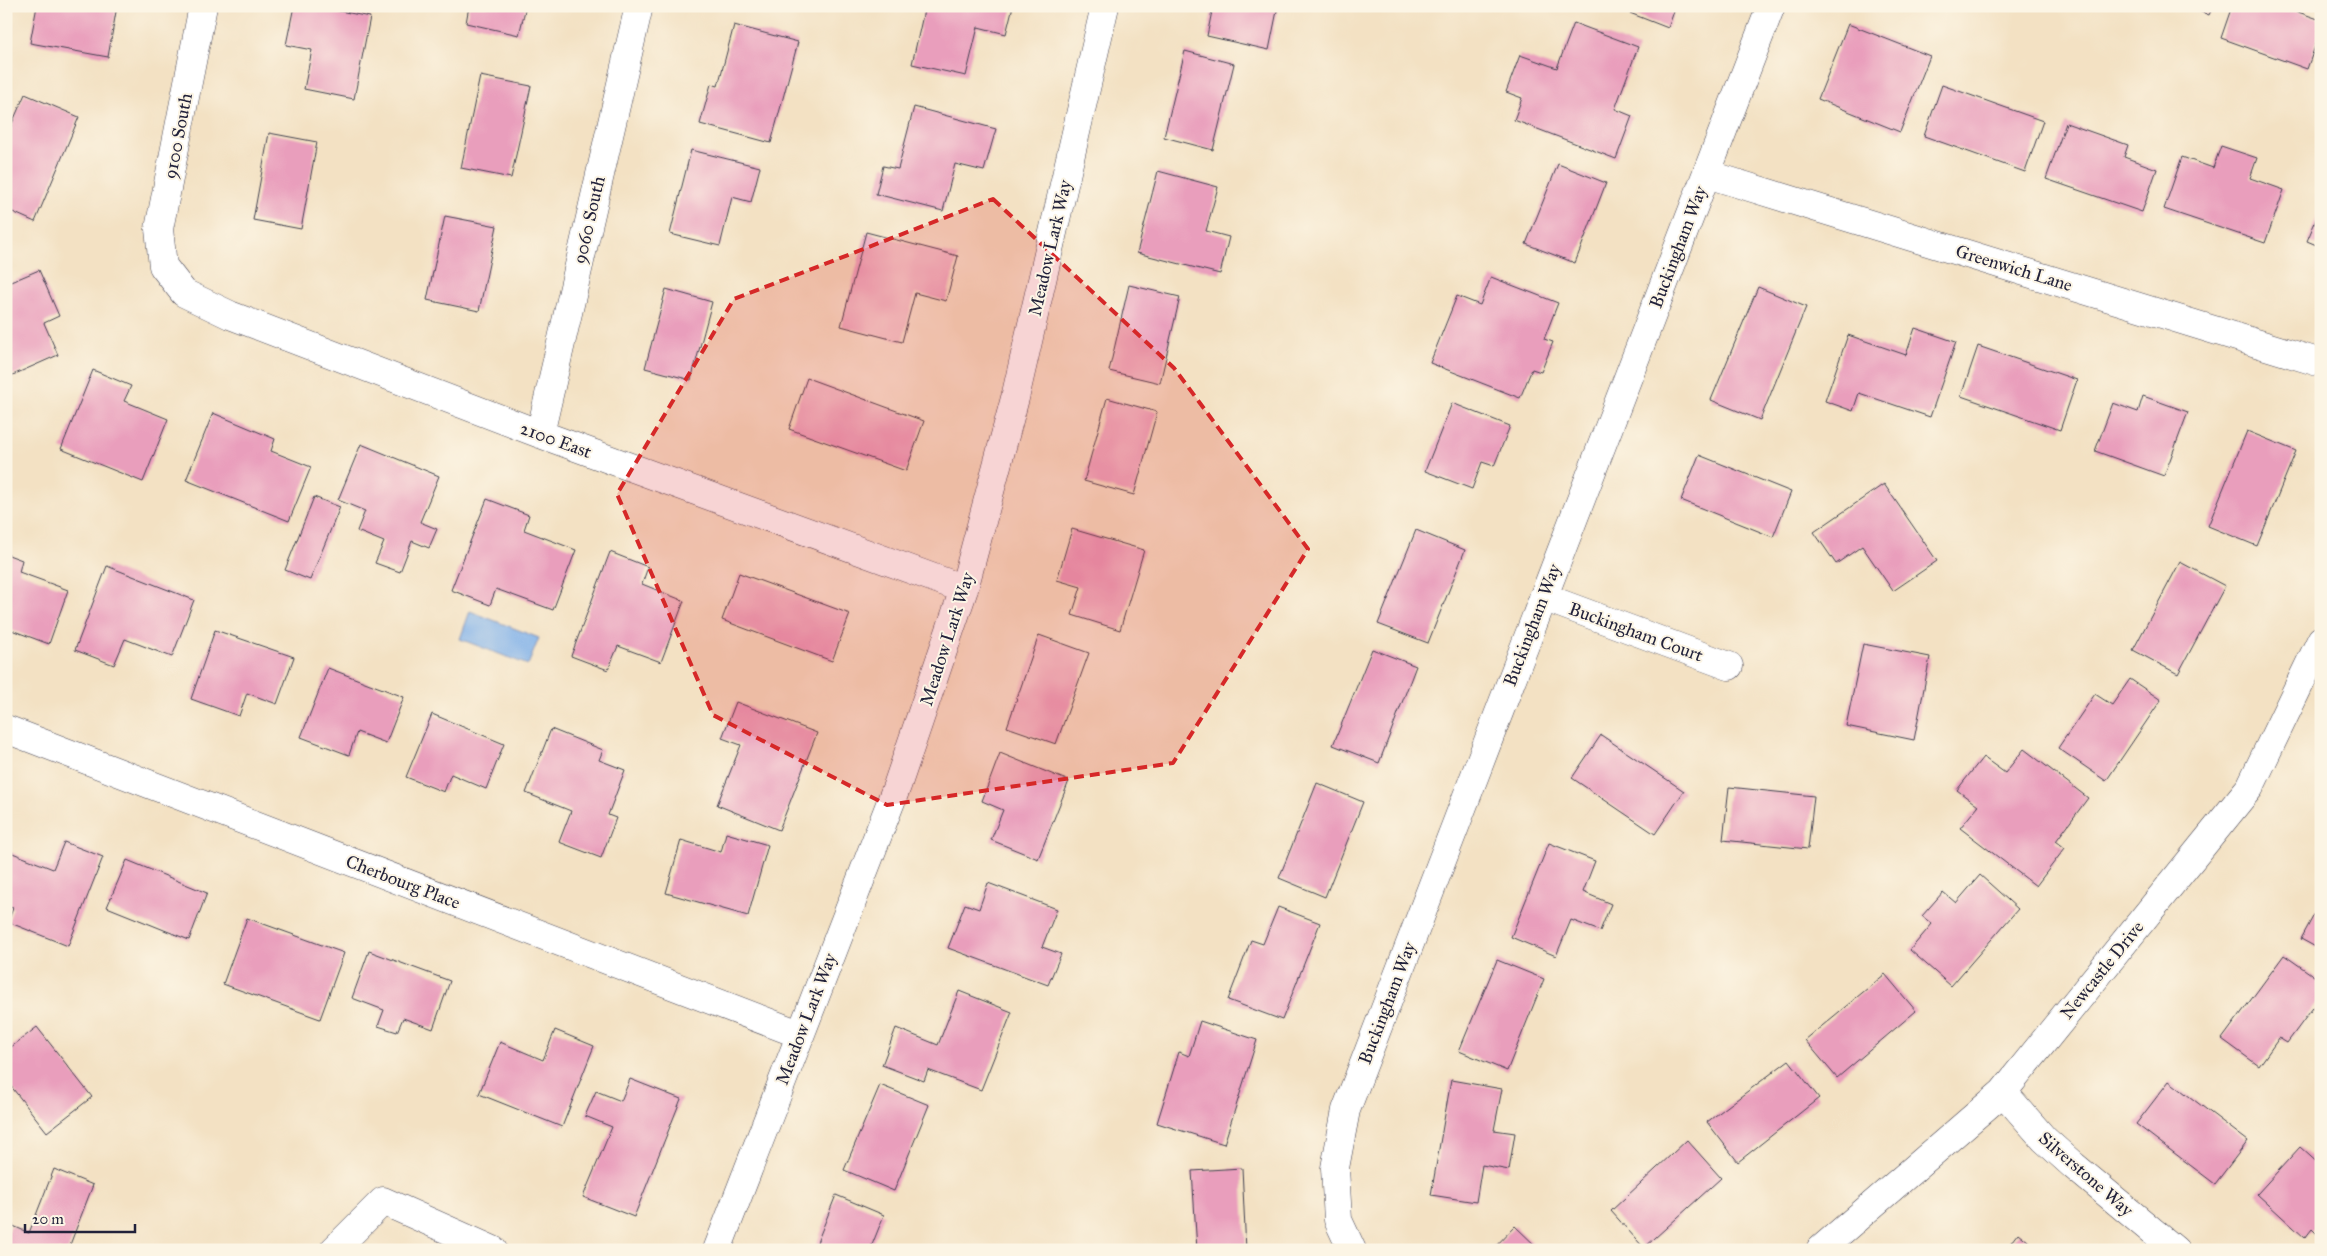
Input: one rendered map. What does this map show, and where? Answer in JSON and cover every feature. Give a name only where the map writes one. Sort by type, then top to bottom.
[{"type":"street","name":"9100 South","points":[[163,266],[159,230],[203,6]]},
{"type":"street","name":"9060 South","points":[[540,434],[639,6]]},
{"type":"street","name":"Meadow Lark Way","points":[[717,1250],[799,1034],[897,786],[964,589],[1016,398],[1105,6]]},
{"type":"street","name":"Buckingham Way","points":[[1352,1250],[1338,1220],[1335,1168],[1346,1110],[1770,6]]},
{"type":"street","name":"Greenwich Lane","points":[[1707,174],[2321,363]]},
{"type":"street","name":"2100 East","points":[[163,266],[184,293],[230,315],[540,434],[964,589]]},
{"type":"street","name":"Buckingham Court","points":[[1543,597],[1729,666]]},
{"type":"street","name":"Newcastle Drive","points":[[1820,1250],[2003,1092],[2250,787],[2321,640]]},
{"type":"street","name":"Cherbourg Place","points":[[6,729],[799,1034]]},
{"type":"street","name":"Silverstone Way","points":[[2003,1092],[2044,1139],[2175,1250]]},
{"type":"street","points":[[334,1250],[383,1201],[493,1250]]},
{"type":"highlighted area","points":[[993,199],[1174,368],[1308,549],[1173,763],[887,805],[713,715],[617,494],[734,299]]},
{"type":"water","points":[[470,611],[539,638],[528,665],[460,639]]},
{"type":"building","points":[[37,6],[117,6],[108,57],[30,43]]},
{"type":"building","points":[[294,6],[314,6],[370,17],[354,99],[304,89],[312,50],[286,45]]},
{"type":"building","points":[[469,6],[526,6],[519,35],[466,23]]},
{"type":"building","points":[[925,6],[1013,6],[1006,34],[978,27],[966,76],[912,64]]},
{"type":"building","points":[[1213,6],[1278,6],[1269,50],[1207,36]]},
{"type":"building","points":[[1612,6],[1676,6],[1668,28]]},
{"type":"building","points":[[2187,6],[2213,6],[2209,15]]},
{"type":"building","points":[[2232,6],[2281,6],[2321,20],[2321,30],[2307,69],[2221,38]]},
{"type":"building","points":[[1574,23],[1638,47],[1615,109],[1632,116],[1616,159],[1514,120],[1522,98],[1506,92],[1520,55],[1557,68]]},
{"type":"building","points":[[1848,24],[1930,56],[1900,132],[1818,99]]},
{"type":"building","points":[[734,25],[798,42],[771,143],[700,124],[711,84],[718,86]]},
{"type":"building","points":[[1185,51],[1234,64],[1213,150],[1164,137]]},
{"type":"building","points":[[480,76],[531,86],[511,178],[461,168]]},
{"type":"building","points":[[1942,85],[2043,121],[2025,172],[1924,136]]},
{"type":"building","points":[[25,94],[79,117],[35,222],[6,209],[6,137]]},
{"type":"building","points":[[914,107],[996,129],[984,171],[955,164],[943,211],[876,194],[883,166],[898,169]]},
{"type":"building","points":[[2066,123],[2128,145],[2124,157],[2157,169],[2142,212],[2046,179]]},
{"type":"building","points":[[269,133],[317,142],[301,229],[253,220]]},
{"type":"building","points":[[2221,146],[2257,158],[2250,178],[2284,190],[2265,243],[2164,209],[2182,157],[2213,168]]},
{"type":"building","points":[[691,150],[760,167],[751,202],[732,197],[720,246],[670,234]]},
{"type":"building","points":[[1558,164],[1606,183],[1575,263],[1526,244]]},
{"type":"building","points":[[1158,171],[1218,187],[1206,231],[1229,237],[1220,274],[1137,253]]},
{"type":"building","points":[[2321,208],[2321,247],[2307,241]]},
{"type":"building","points":[[445,216],[497,226],[479,311],[427,300]]},
{"type":"building","points":[[866,232],[958,256],[946,301],[915,293],[902,342],[841,326]]},
{"type":"building","points":[[39,270],[59,316],[44,323],[58,355],[6,378],[6,284]]},
{"type":"building","points":[[1491,277],[1558,303],[1544,339],[1553,342],[1541,372],[1532,369],[1520,398],[1430,363],[1457,296],[1480,305]]},
{"type":"building","points":[[1129,285],[1180,297],[1160,383],[1109,371]]},
{"type":"building","points":[[1758,287],[1806,307],[1760,420],[1711,400]]},
{"type":"building","points":[[666,289],[712,302],[691,380],[645,368]]},
{"type":"building","points":[[1915,328],[1956,342],[1930,417],[1859,393],[1853,411],[1825,401],[1848,335],[1906,355]]},
{"type":"building","points":[[1978,346],[2077,380],[2060,430],[1961,396]]},
{"type":"building","points":[[93,370],[131,386],[124,401],[168,419],[143,482],[61,449]]},
{"type":"building","points":[[807,378],[924,421],[906,471],[789,429]]},
{"type":"building","points":[[2143,396],[2188,412],[2164,476],[2095,451],[2113,403],[2138,412]]},
{"type":"building","points":[[1107,398],[1157,412],[1134,495],[1084,481]]},
{"type":"building","points":[[1452,403],[1510,426],[1494,466],[1482,462],[1472,489],[1425,471]]},
{"type":"building","points":[[213,413],[275,439],[271,451],[311,467],[289,521],[186,480]]},
{"type":"building","points":[[2247,431],[2296,451],[2257,546],[2208,526]]},
{"type":"building","points":[[361,444],[439,476],[420,522],[437,529],[429,548],[412,541],[400,572],[375,563],[384,542],[357,531],[365,511],[338,500]]},
{"type":"building","points":[[1699,455],[1791,492],[1773,537],[1681,500]]},
{"type":"building","points":[[1884,484],[1937,561],[1893,591],[1862,546],[1836,564],[1814,532]]},
{"type":"building","points":[[314,497],[340,507],[310,580],[285,570]]},
{"type":"building","points":[[487,499],[529,515],[524,530],[576,550],[553,610],[496,589],[490,605],[451,590]]},
{"type":"building","points":[[1072,529],[1144,550],[1120,630],[1072,615],[1081,587],[1057,580]]},
{"type":"building","points":[[1416,530],[1465,550],[1428,643],[1378,624]]},
{"type":"building","points":[[610,552],[648,567],[642,584],[684,601],[661,662],[618,646],[608,670],[571,656]]},
{"type":"building","points":[[6,554],[22,560],[19,572],[68,590],[49,644],[6,628]]},
{"type":"building","points":[[2180,562],[2225,586],[2178,674],[2133,650]]},
{"type":"building","points":[[107,566],[194,600],[172,657],[125,639],[114,665],[75,650]]},
{"type":"building","points":[[739,573],[850,614],[832,661],[722,620]]},
{"type":"building","points":[[215,630],[294,657],[277,704],[247,693],[239,716],[191,699]]},
{"type":"building","points":[[1039,635],[1089,653],[1056,744],[1007,727]]},
{"type":"building","points":[[1863,644],[1930,657],[1914,740],[1846,726]]},
{"type":"building","points":[[1372,649],[1416,666],[1379,763],[1333,745]]},
{"type":"building","points":[[328,668],[404,697],[386,743],[357,732],[349,755],[301,737]]},
{"type":"building","points":[[2130,679],[2161,700],[2106,781],[2058,748],[2095,694],[2112,705]]},
{"type":"building","points":[[736,702],[817,733],[779,830],[717,805],[741,745],[722,738]]},
{"type":"building","points":[[432,714],[504,744],[486,789],[451,774],[444,792],[406,777]]},
{"type":"building","points":[[551,729],[603,750],[599,760],[625,770],[608,815],[616,818],[601,858],[559,842],[571,811],[526,793]]},
{"type":"building","points":[[1601,735],[1684,791],[1655,834],[1572,778]]},
{"type":"building","points":[[2024,749],[2088,798],[2056,841],[2065,848],[2036,886],[1960,828],[1978,806],[1957,790],[1983,757],[2005,773]]},
{"type":"building","points":[[1000,753],[1069,781],[1038,859],[991,840],[1003,810],[982,801]]},
{"type":"building","points":[[1317,783],[1363,802],[1325,897],[1279,878]]},
{"type":"building","points":[[1729,787],[1814,796],[1808,849],[1723,840]]},
{"type":"building","points":[[726,833],[768,845],[748,916],[666,893],[681,840],[721,852]]},
{"type":"building","points":[[64,842],[103,857],[68,946],[8,922],[13,908],[6,906],[6,862],[10,852],[53,869]]},
{"type":"building","points":[[1549,843],[1595,861],[1583,892],[1611,904],[1600,931],[1571,920],[1556,956],[1511,937]]},
{"type":"building","points":[[127,860],[207,893],[189,940],[107,907]]},
{"type":"building","points":[[1980,875],[2018,909],[1951,986],[1910,950],[1932,924],[1922,916],[1943,892],[1956,903]]},
{"type":"building","points":[[988,883],[1057,909],[1042,947],[1061,954],[1048,985],[948,948],[965,904],[979,909]]},
{"type":"building","points":[[2321,902],[2321,950],[2301,939]]},
{"type":"building","points":[[1278,907],[1320,923],[1282,1020],[1228,1000],[1251,940],[1263,944]]},
{"type":"building","points":[[247,918],[344,953],[320,1019],[223,984]]},
{"type":"building","points":[[369,951],[450,981],[433,1029],[403,1018],[397,1032],[378,1026],[384,1010],[352,998]]},
{"type":"building","points":[[2284,955],[2321,981],[2321,997],[2287,1043],[2279,1038],[2259,1066],[2222,1039]]},
{"type":"building","points":[[1497,960],[1544,979],[1507,1071],[1459,1051]]},
{"type":"building","points":[[1885,974],[1916,1011],[1837,1078],[1805,1040]]},
{"type":"building","points":[[959,991],[1012,1012],[981,1090],[928,1070],[924,1081],[882,1065],[896,1028],[938,1045]]},
{"type":"building","points":[[1200,1021],[1257,1040],[1224,1144],[1157,1123],[1179,1052],[1189,1056]]},
{"type":"building","points":[[37,1027],[92,1097],[47,1132],[6,1080],[6,1051]]},
{"type":"building","points":[[555,1030],[594,1046],[562,1127],[479,1094],[500,1042],[543,1060]]},
{"type":"building","points":[[1789,1060],[1819,1098],[1738,1162],[1707,1122]]},
{"type":"building","points":[[630,1079],[681,1099],[634,1217],[583,1197],[612,1127],[585,1116],[596,1091],[621,1101]]},
{"type":"building","points":[[1451,1080],[1502,1089],[1494,1130],[1515,1133],[1509,1170],[1482,1165],[1476,1202],[1431,1195]]},
{"type":"building","points":[[2169,1081],[2248,1141],[2215,1184],[2136,1124]]},
{"type":"building","points":[[880,1085],[929,1105],[894,1191],[844,1170]]},
{"type":"building","points":[[1687,1140],[1721,1178],[1644,1248],[1611,1211]]},
{"type":"building","points":[[2300,1147],[2321,1166],[2321,1238],[2312,1229],[2305,1238],[2257,1194]]},
{"type":"building","points":[[1242,1168],[1246,1250],[1197,1250],[1192,1171]]},
{"type":"building","points":[[54,1169],[93,1185],[68,1250],[6,1250],[6,1236],[11,1225],[29,1233]]},
{"type":"building","points":[[836,1195],[884,1215],[870,1250],[814,1250]]},
{"type":"building","points":[[1515,1226],[1540,1250],[1492,1250]]},
{"type":"building","points":[[2018,1233],[2039,1250],[2005,1250]]}]
